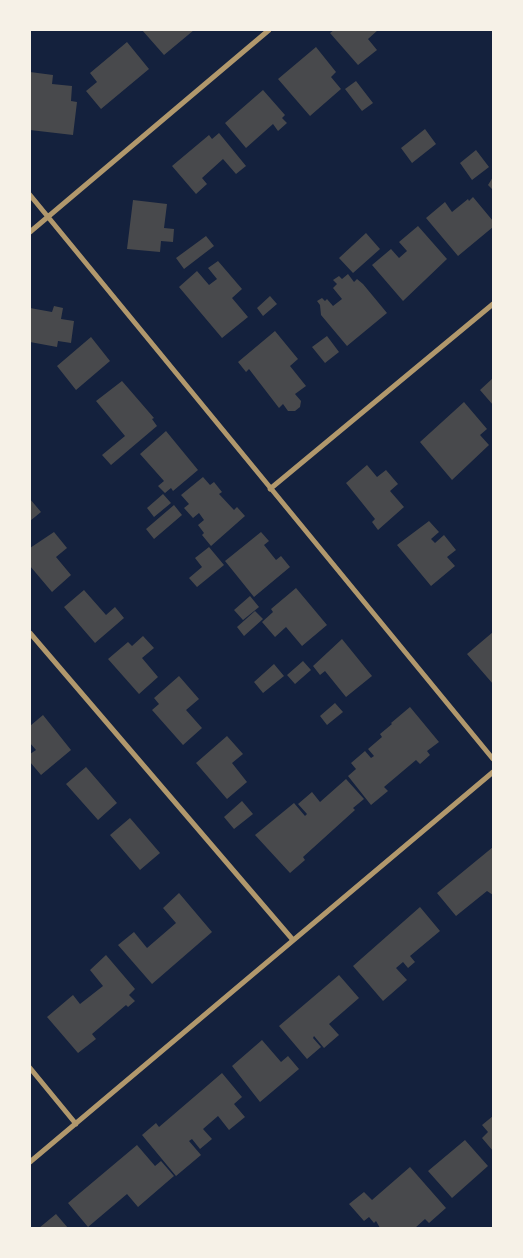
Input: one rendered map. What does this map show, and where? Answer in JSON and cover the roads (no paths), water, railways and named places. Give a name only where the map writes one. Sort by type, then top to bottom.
[{"type":"street","points":[[30,232],[269,30]]},
{"type":"street","points":[[30,195],[493,759]]},
{"type":"street","points":[[270,489],[493,304]]},
{"type":"street","points":[[30,633],[293,940]]},
{"type":"street","points":[[30,1162],[493,772]]},
{"type":"street","points":[[30,1068],[76,1124]]}]
